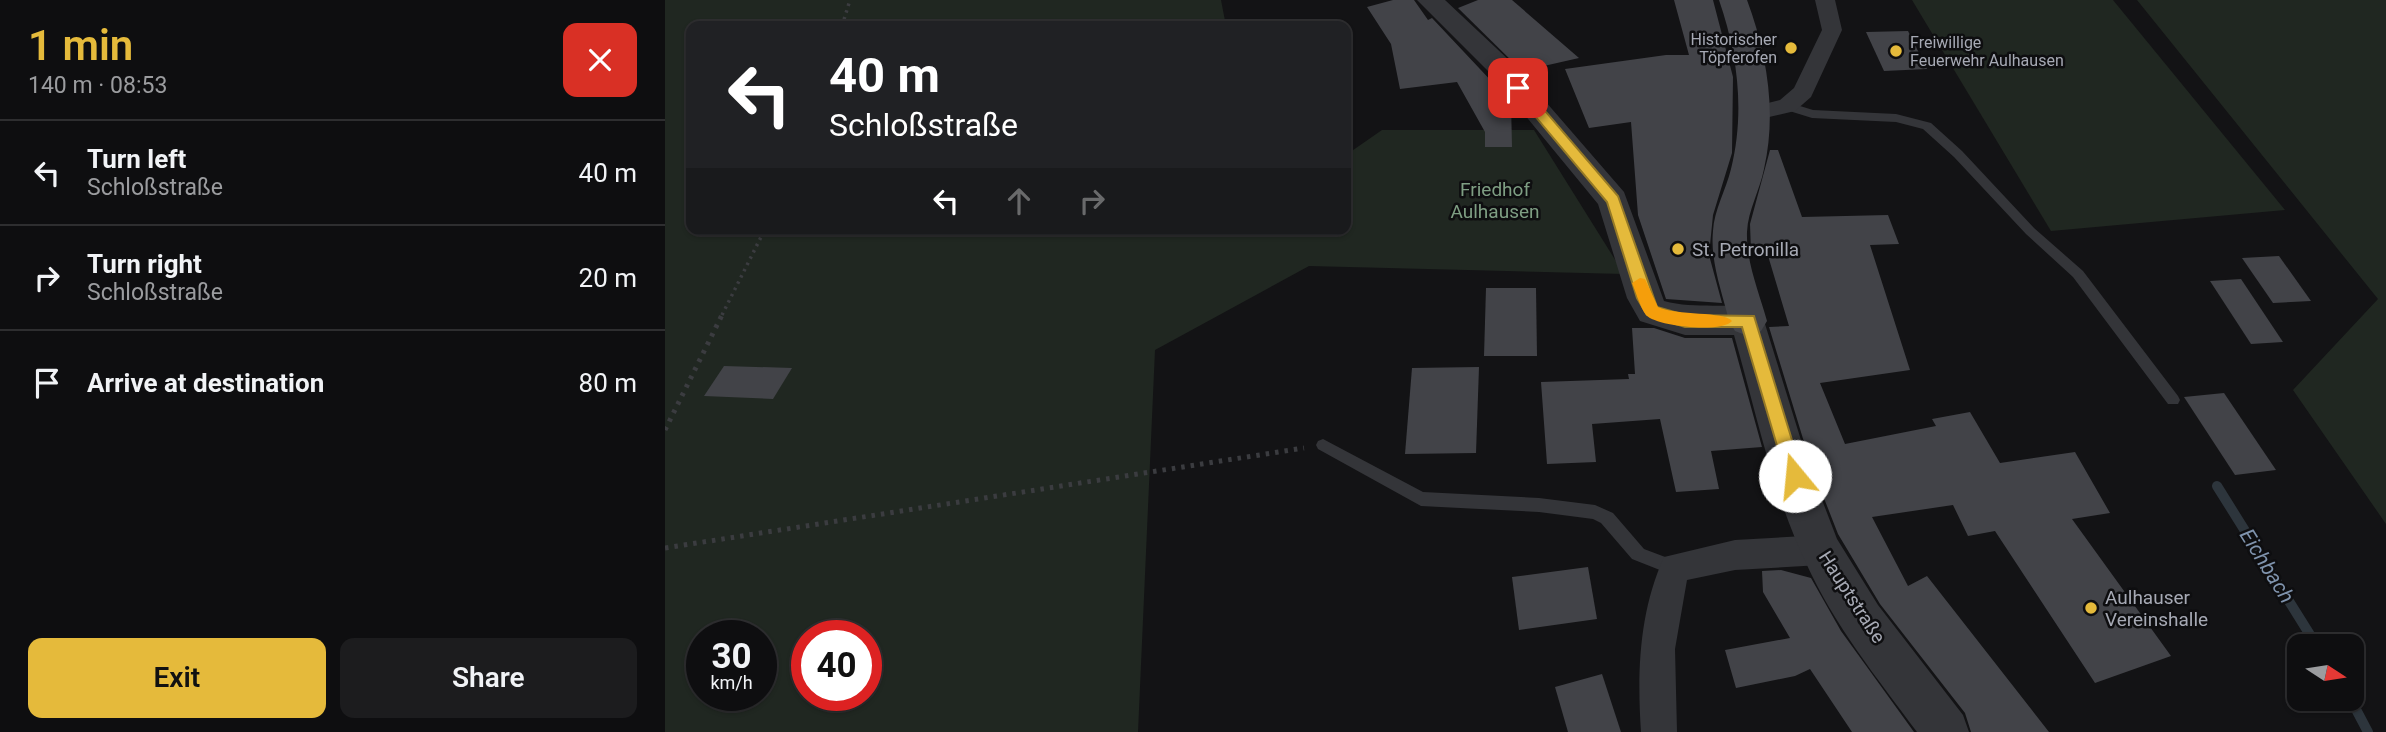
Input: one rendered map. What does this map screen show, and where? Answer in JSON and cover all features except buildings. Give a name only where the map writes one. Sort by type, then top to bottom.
[{"type":"main road","name":"Hauptstraße","points":[[1733,0],[1752,65],[1771,109],[1749,165],[1731,227],[1732,260],[1748,321]]},
{"type":"street","points":[[1430,0],[1502,69],[1613,200],[1644,298],[1652,311],[1685,321],[1748,321]]},
{"type":"street","points":[[1771,109],[1803,92],[1828,43],[1832,30],[1825,0]]},
{"type":"street","name":"Hauptstraße","points":[[1748,321],[1821,550],[1838,581],[1946,732]]},
{"type":"street","points":[[1659,732],[1655,699],[1658,630],[1675,568],[1696,561],[1735,555],[1821,550]]},
{"type":"lane","points":[[1771,109],[1896,118],[1927,126],[1958,154],[2029,231],[2078,274],[2173,400]]},
{"type":"lane","points":[[1323,444],[1421,499],[1539,505],[1595,512],[1607,518],[1639,554],[1675,568]]},
{"type":"path","points":[[844,21],[851,0]]},
{"type":"path","points":[[665,430],[762,235]]},
{"type":"path","points":[[665,548],[1323,444]]},
{"type":"green space","name":"Friedhof Aulhausen","points":[[665,0],[1221,0],[1225,21],[686,21],[686,235],[1351,235],[1351,152],[1382,130],[1534,130],[1624,274],[1309,266],[1155,350],[1138,732],[665,732]]},
{"type":"green space","points":[[1912,0],[2113,0],[2285,210],[2051,231]]},
{"type":"green space","points":[[2137,0],[2386,0],[2386,524],[2293,390],[2378,299]]},
{"type":"waterway","name":"Eichbach","points":[[2217,486],[2310,634]]},
{"type":"waterway","name":"Eichbach","points":[[2357,711],[2368,732]]},
{"type":"slow traffic","points":[[1640,283],[1644,298],[1652,311],[1665,317],[1685,321],[1725,321]]},
{"type":"place","name":"Historischer Töpferofen","points":[[1791,48]]},
{"type":"place","name":"Freiwillige Feuerwehr Aulhausen","points":[[1896,51]]},
{"type":"place","name":"St. Petronilla","points":[[1678,249]]},
{"type":"place","name":"Aulhauser Vereinshalle","points":[[2091,608]]},
{"type":"route","points":[[1518,88],[1613,200],[1644,298],[1652,311],[1685,321],[1748,321],[1795,476]]}]
